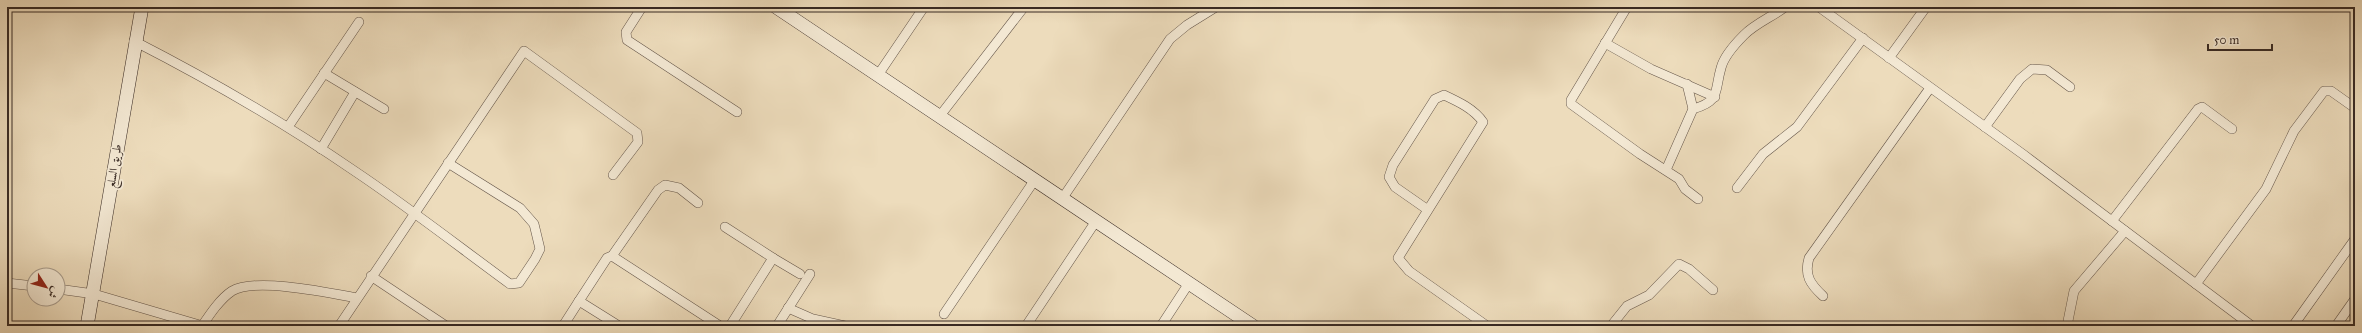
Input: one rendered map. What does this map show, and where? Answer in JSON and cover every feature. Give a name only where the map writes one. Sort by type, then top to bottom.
[{"type":"street","name":"طريق السلع","points":[[87,326],[94,294],[134,41],[142,7]]},
{"type":"street","points":[[642,7],[626,32],[626,40],[737,112]]},
{"type":"street","points":[[776,7],[1034,181],[1190,283],[1247,324]]},
{"type":"street","points":[[878,75],[924,7]]},
{"type":"street","points":[[939,117],[1024,7]]},
{"type":"street","points":[[1062,199],[1170,39],[1187,25],[1216,7]]},
{"type":"street","points":[[1627,7],[1571,100],[1571,104],[1640,154],[1679,179],[1685,189],[1698,199]]},
{"type":"street","points":[[1693,109],[1705,105],[1715,97],[1721,66],[1727,55],[1744,35],[1785,7]]},
{"type":"street","points":[[1820,7],[2125,230],[2250,326]]},
{"type":"street","points":[[1889,58],[1926,7]]},
{"type":"street","points":[[288,127],[358,22]]},
{"type":"street","points":[[1737,188],[1763,154],[1797,127],[1863,38]]},
{"type":"street","points":[[134,41],[212,81],[288,127],[414,213],[510,284],[519,283],[540,249],[534,224],[529,215],[448,163]]},
{"type":"street","points":[[1605,43],[1651,69],[1715,97]]},
{"type":"street","points":[[339,326],[356,298],[524,51],[637,133],[638,142],[613,175]]},
{"type":"street","points":[[1985,127],[2020,79],[2032,69],[2047,70],[2070,87]]},
{"type":"street","points":[[324,73],[384,109]]},
{"type":"street","points":[[1666,170],[1693,109],[1687,84]]},
{"type":"street","points":[[1822,296],[1812,286],[1807,276],[1806,268],[1809,258],[1930,88]]},
{"type":"street","points":[[2196,284],[2266,189],[2294,130],[2318,97],[2324,91],[2331,91],[2355,108]]},
{"type":"street","points":[[321,149],[354,92]]},
{"type":"street","points":[[1428,210],[1395,187],[1389,177],[1393,165],[1435,99],[1444,95],[1459,102],[1478,115],[1483,122],[1428,210],[1398,258],[1410,271],[1487,326]]},
{"type":"street","points":[[2112,221],[2198,109],[2202,107],[2209,111],[2232,129]]},
{"type":"street","points":[[944,314],[1034,181]]},
{"type":"street","points":[[562,326],[607,258],[612,256],[658,190],[665,185],[679,188],[698,203]]},
{"type":"street","points":[[1026,326],[1096,221]]},
{"type":"street","points":[[725,227],[800,274]]},
{"type":"street","points":[[2066,326],[2074,291],[2125,230]]},
{"type":"street","points":[[2293,326],[2355,239]]},
{"type":"street","points":[[612,256],[720,326]]},
{"type":"street","points":[[730,326],[773,258]]},
{"type":"street","points":[[1611,326],[1627,306],[1649,295],[1679,264],[1689,269],[1714,290]]},
{"type":"street","points":[[777,326],[810,274]]},
{"type":"street","points":[[371,276],[446,326]]},
{"type":"street","points":[[7,283],[26,285]]},
{"type":"street","points":[[1161,326],[1190,283]]},
{"type":"street","points":[[66,290],[94,294],[202,326],[217,306],[232,291],[241,287],[257,286],[314,290],[356,298]]},
{"type":"street","points":[[2336,326],[2355,299]]},
{"type":"street","points":[[579,301],[619,326]]},
{"type":"street","points":[[788,308],[813,319],[845,326]]}]
